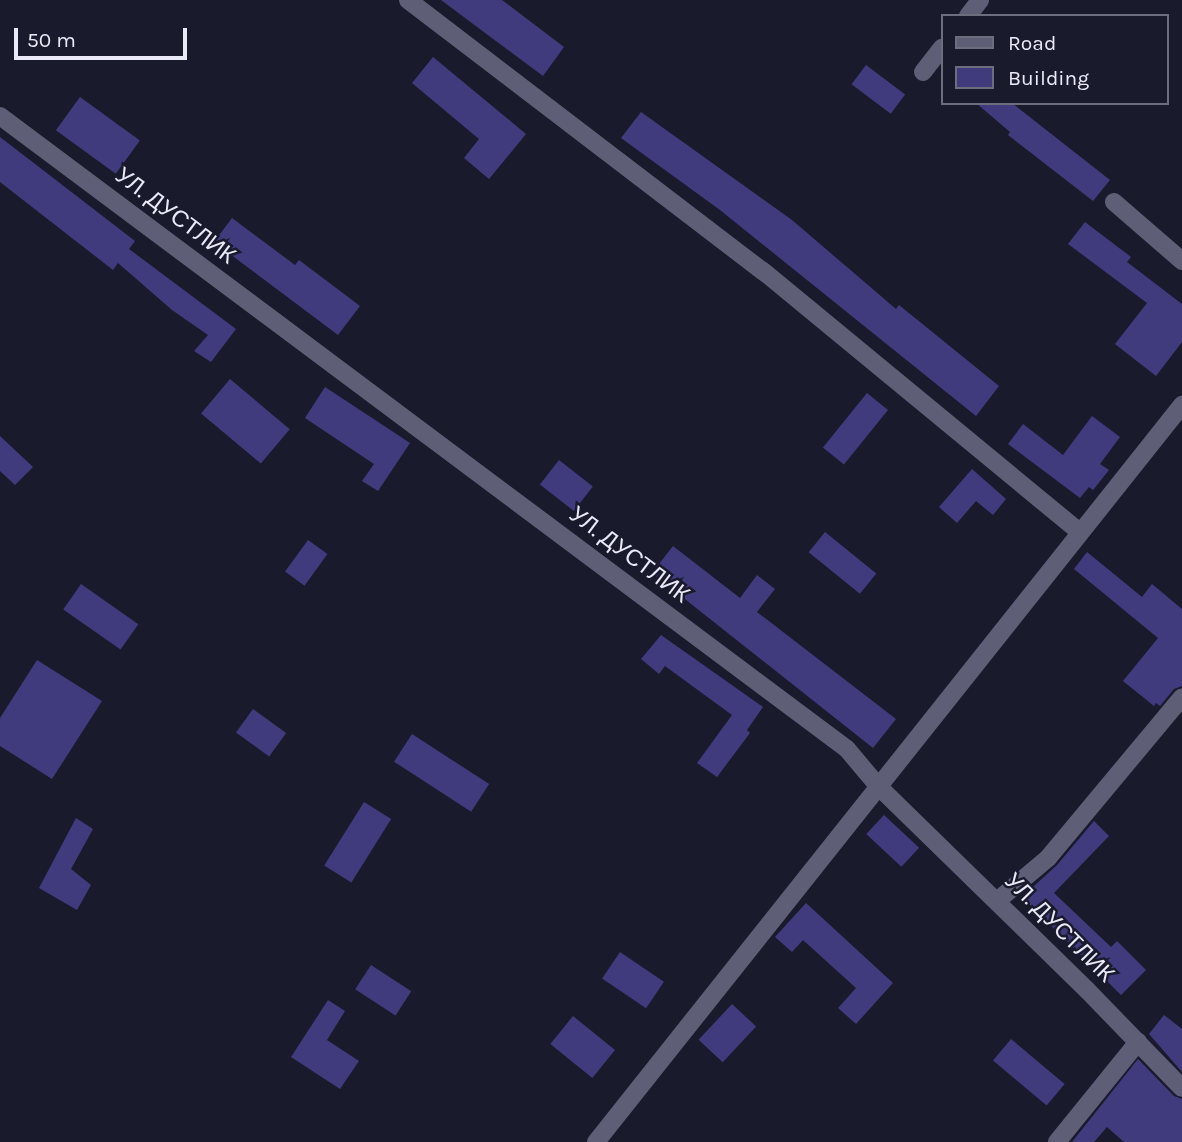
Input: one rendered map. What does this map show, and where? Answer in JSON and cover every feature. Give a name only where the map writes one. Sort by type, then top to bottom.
[{"type":"street","points":[[408,0],[763,271],[1080,532]]},
{"type":"street","points":[[923,72],[940,51]]},
{"type":"street","name":"УЛ. ДУСТЛИК","points":[[0,116],[847,748],[878,786],[997,901],[1182,1088]]},
{"type":"street","points":[[1114,202],[1182,261]]},
{"type":"street","points":[[596,1142],[1182,405]]},
{"type":"street","points":[[997,901],[1048,858],[1182,697]]},
{"type":"street","points":[[1057,1142],[1138,1042]]},
{"type":"building","points":[[441,0],[502,0],[564,47],[543,76]]},
{"type":"building","points":[[433,57],[526,134],[489,179],[464,158],[479,139],[412,83]]},
{"type":"building","points":[[866,65],[905,94],[891,114],[852,84]]},
{"type":"building","points":[[80,97],[140,140],[116,174],[56,130]]},
{"type":"building","points":[[978,105],[1015,105],[1110,180],[1093,201],[1008,135],[1010,132]]},
{"type":"building","points":[[641,112],[792,220],[896,309],[899,305],[999,386],[976,416],[720,210],[621,138]]},
{"type":"building","points":[[0,137],[135,241],[129,249],[236,329],[211,362],[194,351],[208,335],[172,310],[118,263],[113,270],[0,182]]},
{"type":"building","points":[[232,218],[295,265],[299,260],[360,306],[338,335],[214,242]]},
{"type":"building","points":[[1085,222],[1131,257],[1127,262],[1182,304],[1182,342],[1156,376],[1115,344],[1147,303],[1068,244]]},
{"type":"building","points":[[230,379],[290,429],[261,464],[201,413]]},
{"type":"building","points":[[325,387],[410,443],[378,491],[362,481],[374,464],[305,418]]},
{"type":"building","points":[[867,393],[888,410],[844,464],[823,447]]},
{"type":"building","points":[[1092,416],[1120,437],[1100,464],[1109,470],[1093,490],[1089,487],[1080,498],[1008,444],[1023,424],[1063,455]]},
{"type":"building","points":[[0,436],[33,467],[15,485],[0,471]]},
{"type":"building","points":[[559,460],[593,486],[574,511],[540,484]]},
{"type":"building","points":[[972,469],[1006,499],[993,515],[976,501],[957,523],[939,507]]},
{"type":"building","points":[[825,532],[876,574],[860,594],[809,552]]},
{"type":"building","points":[[308,540],[327,554],[304,586],[285,572]]},
{"type":"building","points":[[673,546],[740,598],[757,575],[775,589],[757,612],[896,719],[873,748],[652,573]]},
{"type":"building","points":[[1087,552],[1142,597],[1152,584],[1182,609],[1182,686],[1174,689],[1160,706],[1156,703],[1154,706],[1123,681],[1158,638],[1074,569]]},
{"type":"building","points":[[81,584],[138,624],[121,650],[63,609]]},
{"type":"building","points":[[661,635],[763,707],[747,730],[750,733],[717,777],[697,763],[732,715],[665,666],[659,674],[641,659]]},
{"type":"building","points":[[37,660],[102,701],[52,779],[0,746],[0,718]]},
{"type":"building","points":[[253,709],[286,733],[269,757],[236,732]]},
{"type":"building","points":[[412,734],[489,784],[471,812],[394,762]]},
{"type":"building","points":[[364,802],[391,819],[351,883],[324,866]]},
{"type":"building","points":[[884,815],[919,848],[901,867],[866,834]]},
{"type":"building","points":[[76,818],[93,829],[71,869],[91,885],[77,910],[39,888]]},
{"type":"building","points":[[1094,821],[1109,836],[1054,893],[1111,947],[1117,941],[1146,970],[1121,995],[1022,897],[1057,865]]},
{"type":"building","points":[[806,903],[893,983],[856,1024],[838,1008],[856,988],[803,940],[792,952],[775,937]]},
{"type":"building","points":[[620,952],[664,982],[646,1008],[602,979]]},
{"type":"building","points":[[371,965],[411,991],[395,1015],[355,989]]},
{"type":"building","points":[[328,1000],[345,1011],[327,1040],[359,1061],[340,1089],[291,1057]]},
{"type":"building","points":[[732,1004],[756,1027],[723,1062],[699,1040]]},
{"type":"building","points":[[1164,1015],[1182,1029],[1182,1072],[1149,1034]]},
{"type":"building","points":[[573,1016],[615,1050],[592,1078],[550,1044]]},
{"type":"building","points":[[1011,1039],[1065,1084],[1047,1105],[993,1060]]},
{"type":"building","points":[[1138,1059],[1174,1096],[1182,1099],[1182,1142],[1124,1142],[1107,1127],[1094,1142],[1072,1142]]}]
